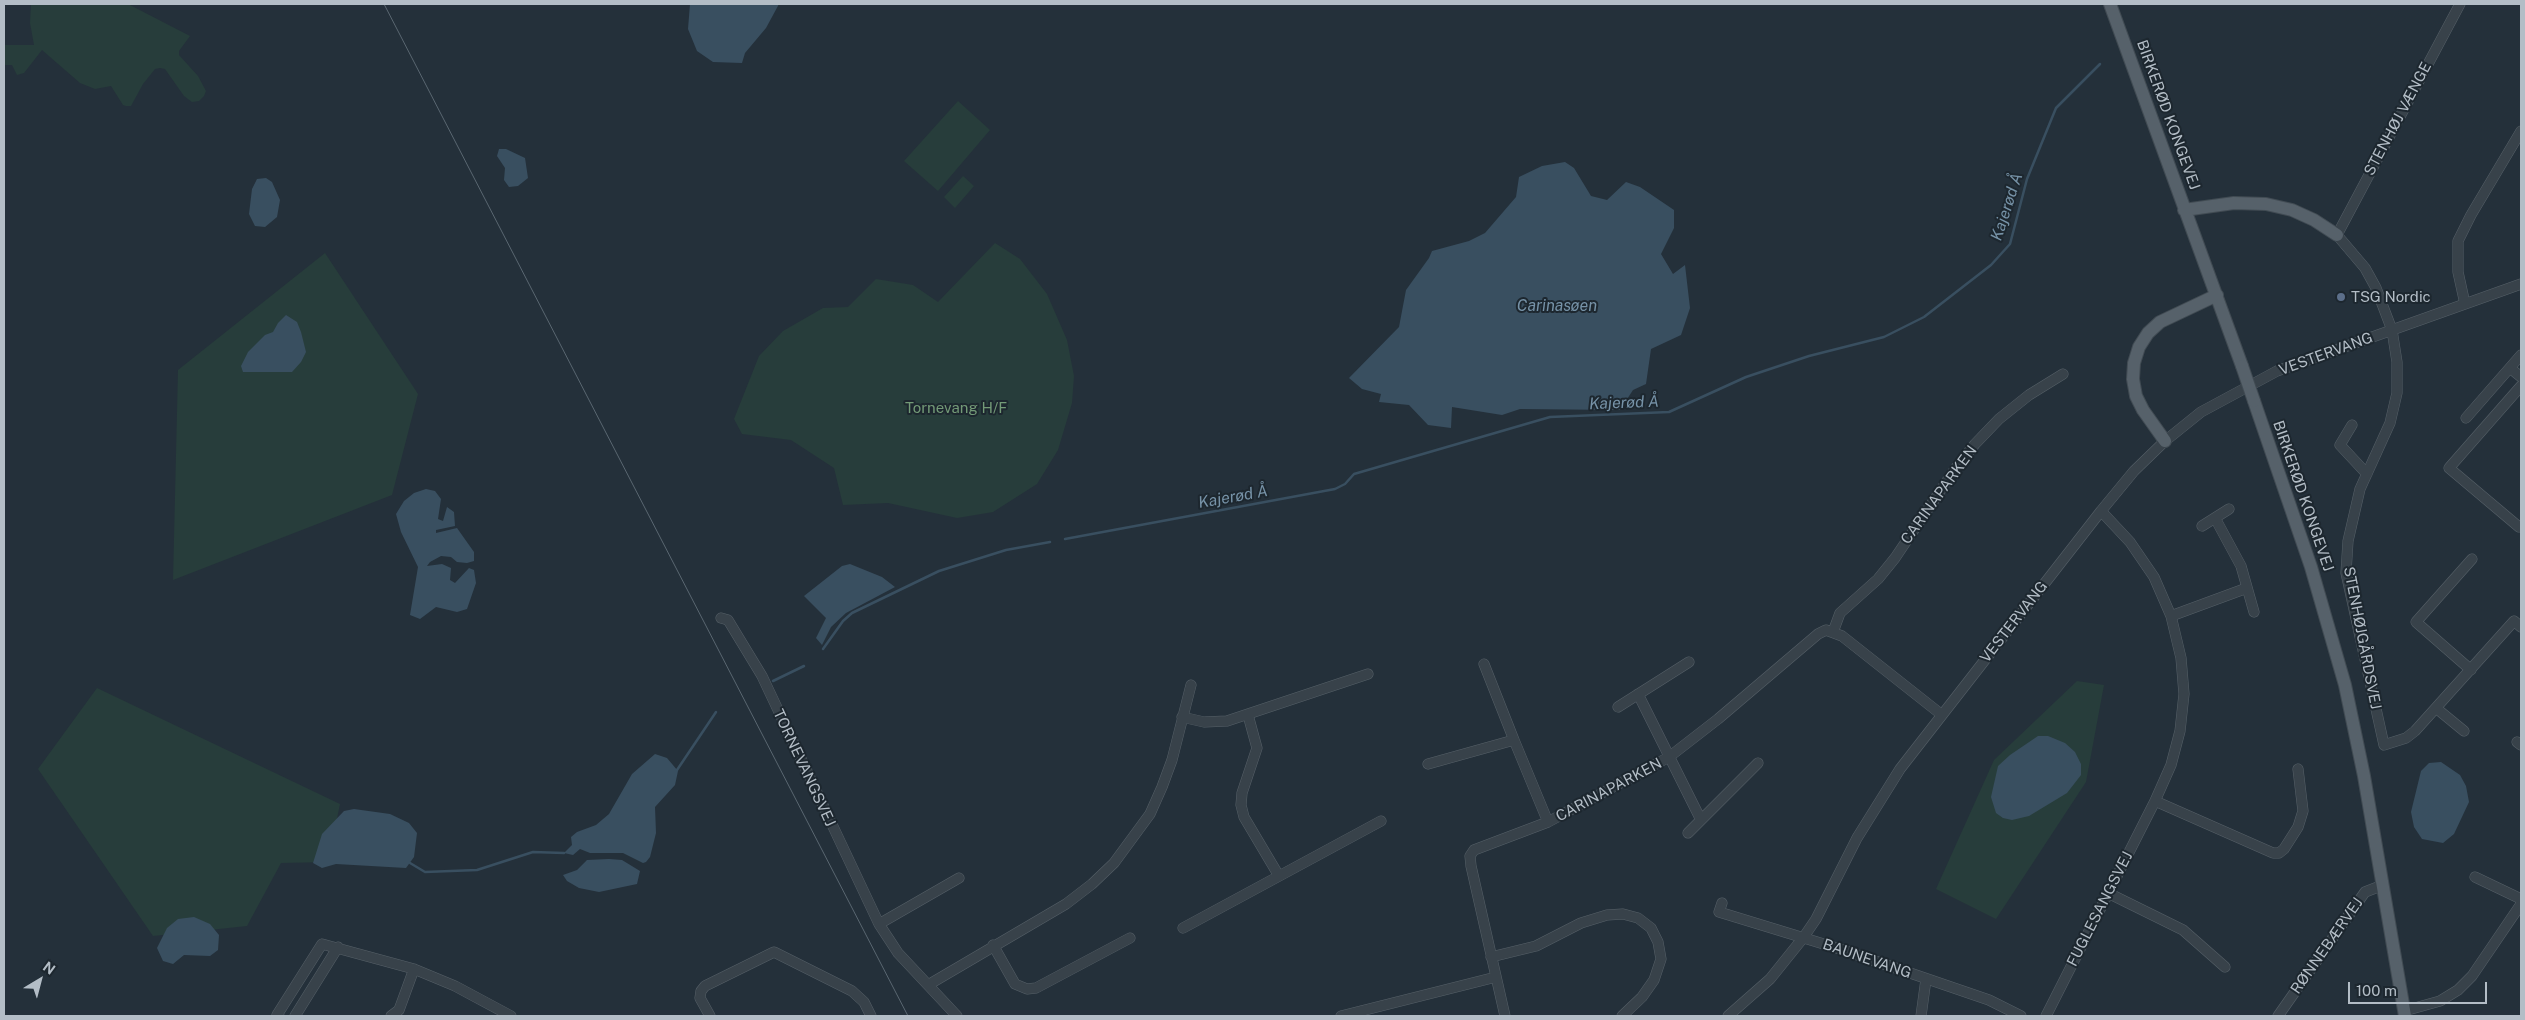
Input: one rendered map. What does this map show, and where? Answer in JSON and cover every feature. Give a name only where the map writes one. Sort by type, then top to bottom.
[{"type":"main road","name":"BIRKERØD KONGEVEJ","points":[[2110,4],[2161,140],[2184,210],[2217,295],[2311,566],[2345,685],[2383,885],[2404,1014]]},
{"type":"main road","points":[[2184,210],[2234,203],[2266,204],[2292,210],[2314,220],[2337,235]]},
{"type":"main road","points":[[2165,441],[2143,410],[2136,396],[2133,379],[2134,363],[2139,347],[2148,333],[2160,322],[2217,295]]},
{"type":"street","name":"STENHØJ VÆNGE","points":[[2337,235],[2460,4]]},
{"type":"street","points":[[2465,304],[2458,272],[2458,241],[2470,215],[2521,131]]},
{"type":"street","name":"STENHØJGÅRDSVEJ","points":[[2337,235],[2365,268],[2392,330],[2397,362],[2397,393],[2390,423],[2367,474],[2353,515],[2348,541],[2346,573],[2384,745],[2406,738],[2436,708]]},
{"type":"street","name":"VESTERVANG","points":[[1728,1016],[1770,979],[1803,938],[1816,919],[1857,838],[1900,769],[2101,511],[2134,471],[2165,441],[2201,412],[2277,371],[2521,284]]},
{"type":"street","points":[[2466,418],[2521,355]]},
{"type":"street","points":[[2510,368],[2521,377]]},
{"type":"street","name":"CARINAPARKEN","points":[[1505,1016],[1470,856],[1480,846],[1548,822],[1669,757],[1718,719],[1818,634],[1826,630],[1833,632],[1840,613],[1878,578],[1895,558],[1955,469],[1975,444],[1999,419],[2022,400],[2063,374]]},
{"type":"street","points":[[2519,527],[2449,468],[2521,386]]},
{"type":"street","points":[[2352,425],[2340,445],[2367,474]]},
{"type":"street","points":[[2202,526],[2229,510]]},
{"type":"street","name":"FUGLESANGSVEJ","points":[[2046,1016],[2171,766],[2178,740],[2184,694],[2181,658],[2171,616],[2154,576],[2130,542],[2101,511]]},
{"type":"street","points":[[2215,518],[2240,566],[2254,612]]},
{"type":"street","points":[[2471,670],[2416,622],[2472,559]]},
{"type":"street","points":[[2171,616],[2247,588]]},
{"type":"street","name":"TORNEVANGSVEJ","points":[[721,618],[728,620],[762,676],[879,924],[898,953],[957,1016]]},
{"type":"street","points":[[2464,731],[2436,708],[2518,624]]},
{"type":"street","points":[[1833,632],[1942,715]]},
{"type":"street","points":[[1618,707],[1689,662]]},
{"type":"street","name":"CARINAPARKEN","points":[[1484,664],[1548,822]]},
{"type":"street","points":[[1182,717],[1216,723],[1248,715],[1368,674]]},
{"type":"street","points":[[928,985],[993,945],[1066,904],[1092,884],[1114,863],[1144,822],[1162,787],[1190,685]]},
{"type":"street","name":"CARINAPARKEN","points":[[1638,694],[1701,820]]},
{"type":"street","points":[[1248,715],[1257,748],[1242,793],[1241,805],[1244,817],[1279,876]]},
{"type":"street","points":[[1428,764],[1514,740]]},
{"type":"street","points":[[1688,833],[1758,763]]},
{"type":"street","points":[[2155,801],[2273,853],[2279,853],[2284,849],[2298,827],[2303,811],[2298,768]]},
{"type":"street","points":[[1183,928],[1381,820]]},
{"type":"street","points":[[2475,877],[2521,899]]},
{"type":"street","points":[[879,924],[959,878]]},
{"type":"street","name":"RØNNEBÆRVEJ","points":[[2278,1016],[2365,892],[2383,885]]},
{"type":"street","points":[[2108,893],[2183,930],[2226,967]]},
{"type":"street","name":"BAUNEVANG","points":[[1722,903],[1719,912],[1989,1000],[2021,1016]]},
{"type":"street","points":[[2404,1014],[2440,1001],[2458,990],[2472,976],[2521,904]]},
{"type":"street","points":[[1491,956],[1536,946],[1581,922],[1607,915],[1623,914],[1638,918],[1651,928],[1658,942],[1661,959],[1654,980],[1642,997],[1622,1016]]},
{"type":"street","points":[[993,945],[1015,984],[1027,990],[1036,988],[1130,938]]},
{"type":"street","points":[[279,1016],[276,1015],[322,944],[414,969],[455,986],[511,1016]]},
{"type":"street","points":[[295,1016],[338,947]]},
{"type":"street","points":[[710,1016],[700,998],[700,991],[705,986],[774,952],[852,990],[864,1002],[871,1016]]},
{"type":"street","points":[[391,1016],[398,1010],[414,969]]},
{"type":"street","points":[[1341,1016],[1496,978]]},
{"type":"street","points":[[1921,1016],[1926,979]]},
{"type":"green space","points":[[31,4],[128,4],[190,36],[179,51],[179,55],[198,76],[206,91],[204,96],[199,101],[192,102],[184,96],[165,69],[160,68],[155,69],[143,84],[131,106],[126,106],[123,105],[111,86],[95,89],[80,83],[42,50],[24,73],[17,75],[12,65],[4,65],[4,45],[34,45],[30,23]]},
{"type":"green space","points":[[958,101],[990,130],[938,191],[904,161]]},
{"type":"green space","points":[[963,176],[974,186],[955,208],[944,197]]},
{"type":"green space","name":"Tornevang H/F","points":[[995,243],[1020,259],[1047,294],[1067,340],[1074,376],[1072,403],[1058,450],[1037,484],[993,512],[957,518],[888,503],[843,505],[834,468],[791,440],[742,434],[734,419],[759,356],[783,331],[823,308],[848,307],[876,279],[913,285],[938,302]]},
{"type":"green space","points":[[325,253],[418,394],[392,495],[173,580],[178,370]]},
{"type":"green space","points":[[2077,681],[2104,685],[2086,782],[1996,919],[1936,889],[1994,760]]},
{"type":"green space","points":[[97,688],[340,804],[328,862],[281,863],[247,926],[153,936],[38,769]]},
{"type":"water","points":[[690,4],[779,4],[766,28],[745,53],[742,63],[713,62],[697,51],[688,29]]},
{"type":"water","points":[[499,149],[506,149],[525,158],[528,178],[518,186],[509,187],[504,180],[505,168],[497,156]]},
{"type":"water","name":"Carinasøen","points":[[1565,162],[1574,168],[1591,196],[1607,200],[1626,182],[1640,187],[1674,210],[1674,228],[1661,254],[1673,274],[1685,265],[1690,308],[1681,335],[1651,349],[1646,384],[1633,390],[1620,410],[1520,409],[1502,415],[1452,407],[1451,428],[1428,425],[1409,405],[1379,402],[1381,394],[1362,389],[1349,378],[1399,327],[1406,290],[1432,251],[1469,241],[1485,233],[1516,197],[1519,177],[1542,166]]},
{"type":"water","points":[[266,178],[272,182],[280,200],[277,217],[265,227],[255,226],[249,214],[252,189],[257,179]]},
{"type":"water","points":[[286,315],[297,322],[301,332],[306,352],[301,362],[292,372],[243,372],[241,366],[248,352],[265,335],[273,332]]},
{"type":"water","points":[[426,489],[435,491],[441,499],[438,519],[443,521],[447,507],[454,512],[455,526],[436,530],[436,533],[457,528],[474,552],[474,561],[467,563],[457,562],[451,557],[441,556],[430,562],[427,566],[442,564],[451,568],[450,580],[455,583],[469,568],[474,570],[476,583],[467,609],[457,612],[436,607],[420,619],[410,615],[418,567],[401,532],[396,514],[404,501],[414,493]]},
{"type":"water","points":[[850,564],[882,577],[895,587],[846,613],[831,627],[822,645],[816,638],[826,618],[804,596],[842,566]]},
{"type":"water","points":[[2038,736],[2048,736],[2065,743],[2075,752],[2081,764],[2081,775],[2067,793],[2029,816],[2012,820],[2003,818],[1996,813],[1991,797],[1998,766],[2010,755]]},
{"type":"water","points":[[655,754],[667,758],[678,771],[675,785],[655,807],[656,833],[650,857],[646,862],[643,863],[623,853],[590,853],[580,849],[573,855],[564,853],[572,845],[571,837],[577,832],[596,825],[609,814],[632,774]]},
{"type":"water","points":[[2441,762],[2460,775],[2466,786],[2469,802],[2454,834],[2443,843],[2422,839],[2414,827],[2411,812],[2421,771],[2429,763]]},
{"type":"water","points":[[354,809],[390,814],[409,823],[417,833],[414,857],[406,868],[336,864],[322,868],[313,863],[322,834],[344,811]]},
{"type":"water","points":[[587,860],[622,860],[640,871],[637,884],[599,892],[579,888],[567,881],[563,875],[577,870]]},
{"type":"water","points":[[194,917],[210,924],[219,935],[218,950],[210,956],[184,955],[173,964],[163,961],[157,948],[167,928],[178,919]]},
{"type":"waterway","name":"Kajerød Å","points":[[1065,539],[1335,489],[1345,484],[1354,474],[1550,417],[1669,412],[1746,377],[1809,356],[1884,337],[1924,317],[1991,265],[2010,244],[2027,179],[2056,108],[2100,64]]},
{"type":"waterway","name":"Kajerød Å","points":[[823,649],[843,621],[852,613],[939,571],[1006,550],[1050,542]]},
{"type":"waterway","name":"Kajerød Å","points":[[773,681],[804,666]]},
{"type":"waterway","name":"Kajerød Å","points":[[677,770],[716,712]]},
{"type":"waterway","points":[[410,863],[425,872],[477,870],[533,852],[564,853]]},
{"type":"tram line","points":[[384,4],[908,1016]]},
{"type":"place","name":"TSG Nordic","points":[[2341,297]]}]
